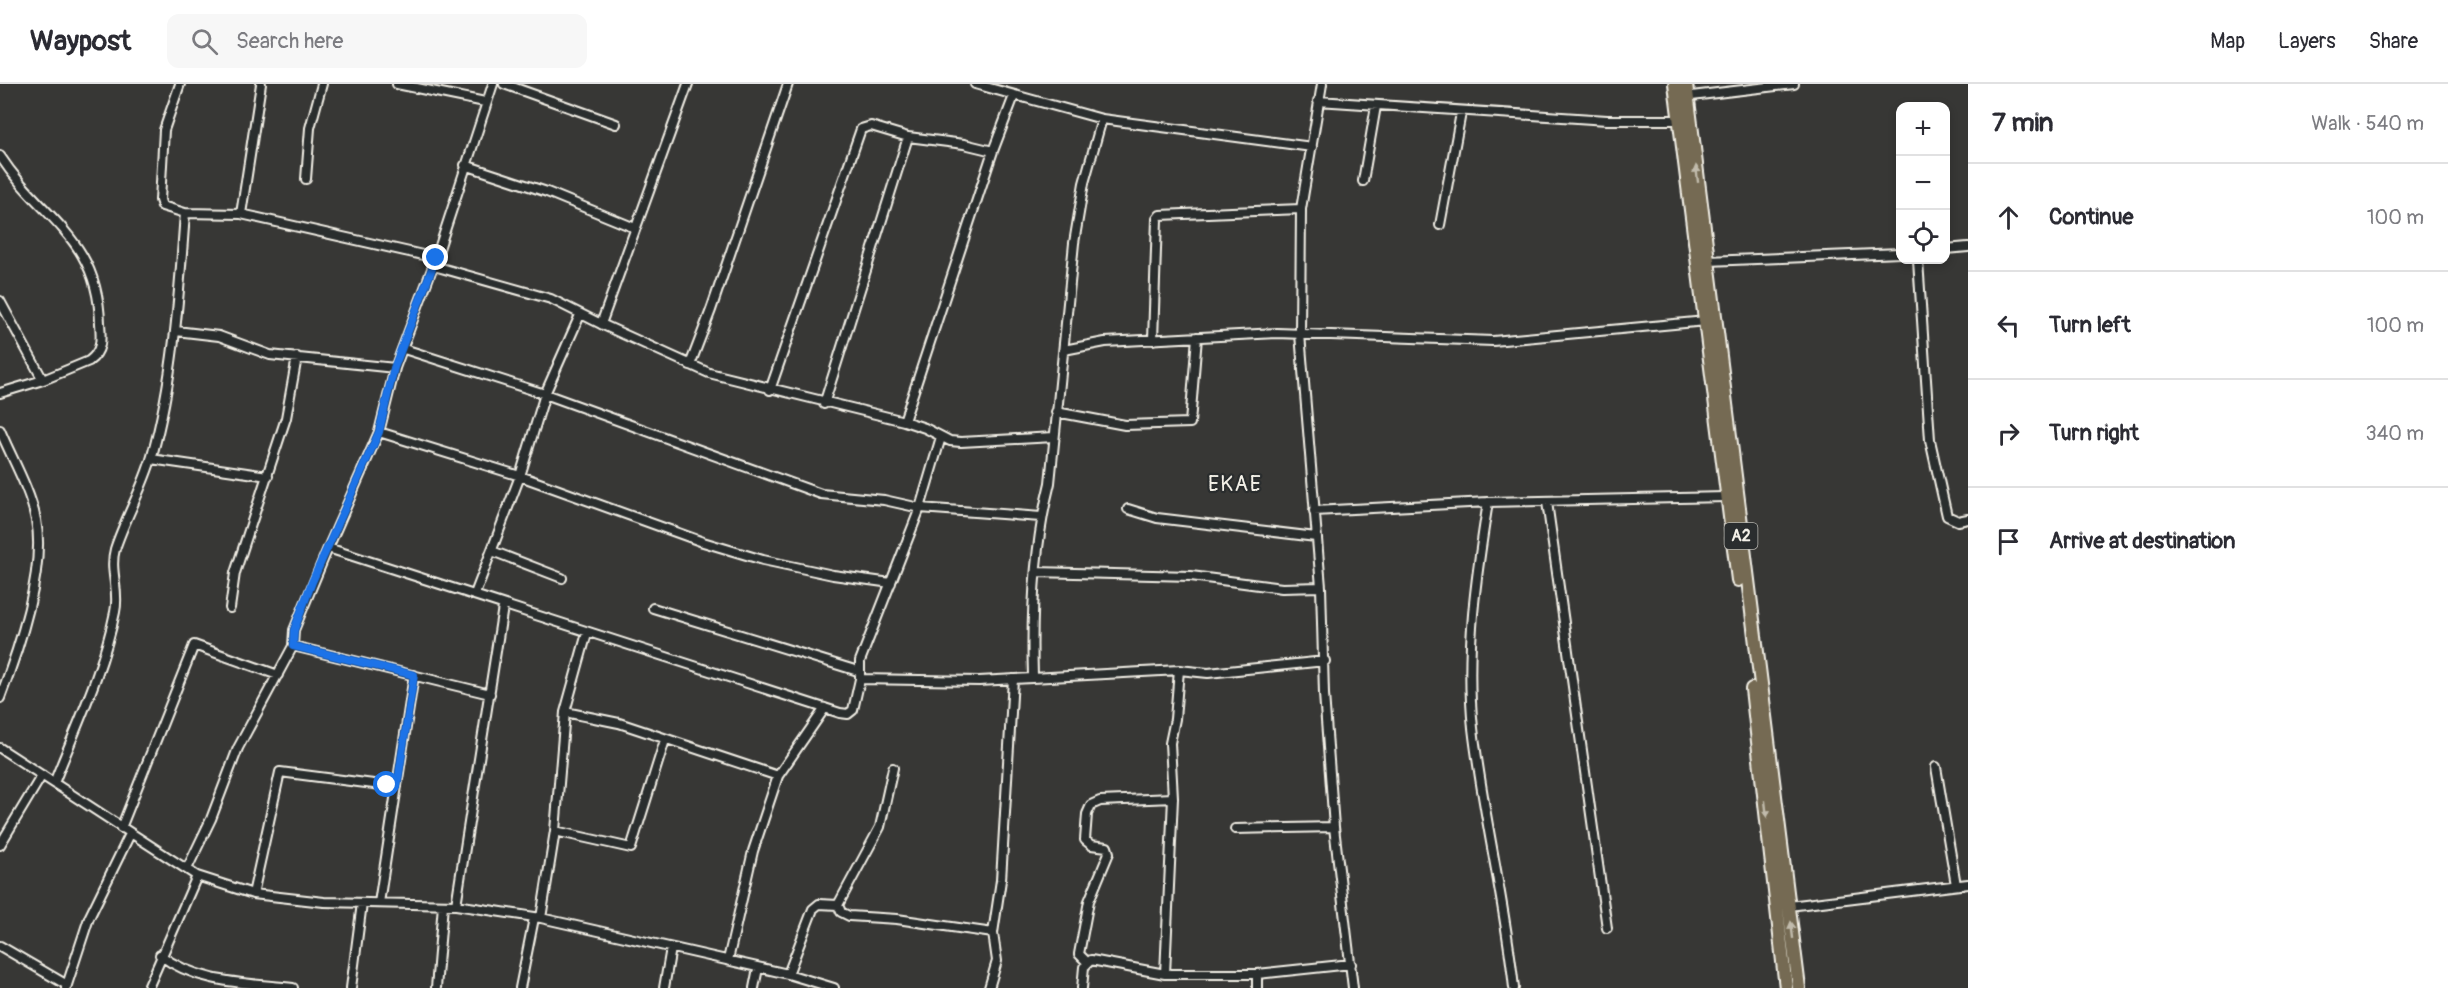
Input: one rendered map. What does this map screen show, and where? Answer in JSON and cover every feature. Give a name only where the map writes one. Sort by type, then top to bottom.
[{"type":"highway","name":"A2","points":[[1675,84],[1683,93],[1708,261],[1768,758],[1799,988]]},
{"type":"highway","name":"A2","points":[[1683,93],[1679,120],[1745,631],[1786,988]]},
{"type":"street","points":[[180,84],[165,130],[160,200],[162,206],[185,213],[242,214],[435,262],[551,299],[580,315],[709,374],[904,422],[925,428],[940,437],[961,442],[1054,437]]},
{"type":"street","points":[[242,214],[261,84]]},
{"type":"street","points":[[306,179],[310,128],[322,84]]},
{"type":"street","points":[[397,84],[485,102]]},
{"type":"street","points":[[187,869],[211,819],[238,748],[293,646],[294,630],[379,432],[394,368],[404,349],[435,262],[485,102],[493,84]]},
{"type":"street","points":[[504,84],[616,124]]},
{"type":"street","points":[[601,324],[688,84]]},
{"type":"street","points":[[690,365],[788,84]]},
{"type":"street","points":[[975,84],[1006,88],[1014,96],[1102,119],[1312,147]]},
{"type":"street","points":[[1322,84],[1301,209],[1299,334],[1321,587],[1325,660],[1324,694],[1334,827],[1353,988]]},
{"type":"street","points":[[1683,93],[1794,84]]},
{"type":"street","points":[[904,422],[993,151],[1014,96]]},
{"type":"street","points":[[1318,101],[1607,120],[1679,120]]},
{"type":"street","points":[[1364,181],[1376,106]]},
{"type":"street","points":[[1440,225],[1461,112]]},
{"type":"street","points":[[1033,676],[1031,631],[1041,517],[1050,483],[1074,243],[1084,183],[1102,119]]},
{"type":"street","points":[[770,390],[861,129],[871,126],[908,137],[964,144],[993,151]]},
{"type":"street","points":[[824,404],[908,137]]},
{"type":"street","points":[[0,156],[76,243],[92,273],[98,301],[101,345],[96,356],[43,380],[0,393]]},
{"type":"street","points":[[465,165],[547,192],[635,228]]},
{"type":"street","points":[[1153,340],[1157,219],[1160,215],[1301,209]]},
{"type":"street","points":[[54,783],[96,679],[115,613],[118,593],[111,569],[115,550],[151,459],[163,415],[176,331],[185,213]]},
{"type":"street","points":[[1950,249],[1968,247]]},
{"type":"street","points":[[1708,261],[1896,253]]},
{"type":"street","points":[[1918,264],[1930,440],[1947,516],[1958,521],[1968,519]]},
{"type":"street","points":[[0,301],[43,380]]},
{"type":"street","points":[[476,594],[520,476],[545,394],[580,315]]},
{"type":"street","points":[[1064,350],[1105,342],[1299,334],[1493,341],[1706,321]]},
{"type":"street","points":[[176,331],[219,336],[270,355],[394,368]]},
{"type":"street","points":[[1056,412],[1125,425],[1190,423],[1197,337]]},
{"type":"street","points":[[404,349],[545,394],[821,494],[884,500],[920,508],[1041,517]]},
{"type":"street","points":[[230,608],[235,573],[286,418],[297,357]]},
{"type":"street","points":[[0,430],[36,520],[33,588],[13,664],[0,698]]},
{"type":"street","points":[[379,432],[520,476],[704,542],[763,560],[832,575],[891,583]]},
{"type":"street","points":[[328,548],[476,594],[503,607],[848,714],[853,710],[859,675],[920,508],[940,437]]},
{"type":"street","points":[[151,459],[268,476]]},
{"type":"street","points":[[1314,511],[1488,502],[1726,497]]},
{"type":"street","points":[[1488,502],[1473,594],[1471,655],[1473,726],[1514,988]]},
{"type":"street","points":[[1547,502],[1607,928]]},
{"type":"street","points":[[1128,509],[1157,518],[1316,537]]},
{"type":"street","points":[[492,551],[562,578]]},
{"type":"street","points":[[1036,572],[1191,576],[1282,588],[1321,587]]},
{"type":"street","points":[[456,905],[503,607]]},
{"type":"street","points":[[653,608],[859,675],[1013,679],[1033,676],[1104,675],[1179,670],[1208,673],[1325,660]]},
{"type":"street","points":[[520,988],[538,918],[555,831],[565,712],[587,633]]},
{"type":"street","points":[[121,828],[194,645],[279,675]]},
{"type":"street","points":[[293,646],[490,694]]},
{"type":"street","points":[[1165,974],[1173,798],[1170,743],[1175,719],[1179,670]]},
{"type":"street","points":[[379,903],[414,675]]},
{"type":"street","points":[[989,988],[997,960],[993,933],[1001,880],[1013,679]]},
{"type":"street","points":[[728,960],[753,850],[778,776],[825,708]]},
{"type":"street","points":[[565,712],[619,723],[778,776]]},
{"type":"street","points":[[555,831],[631,848],[665,740]]},
{"type":"street","points":[[0,748],[197,876],[252,894],[324,902],[456,905],[538,918],[788,974],[809,984],[834,988]]},
{"type":"street","points":[[1936,767],[1956,885]]},
{"type":"street","points":[[838,905],[880,827],[893,768]]},
{"type":"street","points":[[252,894],[280,772],[397,787]]},
{"type":"street","points":[[0,845],[42,775]]},
{"type":"street","points":[[1087,962],[1079,954],[1080,944],[1089,901],[1109,853],[1107,847],[1091,845],[1085,840],[1087,813],[1091,806],[1100,801],[1173,798]]},
{"type":"street","points":[[1235,829],[1334,827]]},
{"type":"street","points":[[0,946],[67,986],[89,918],[130,834]]},
{"type":"street","points":[[148,988],[160,955],[197,876]]},
{"type":"street","points":[[1789,906],[1968,884]]},
{"type":"street","points":[[351,988],[362,903]]},
{"type":"street","points":[[788,974],[813,909],[819,904],[838,905]]},
{"type":"street","points":[[436,988],[443,905]]},
{"type":"street","points":[[838,905],[841,912],[849,916],[897,919],[993,933]]},
{"type":"street","points":[[664,988],[671,948]]},
{"type":"street","points":[[160,955],[178,966],[209,978],[293,988]]},
{"type":"street","points":[[1082,988],[1084,967],[1087,962],[1097,959],[1165,974],[1257,974],[1351,964]]},
{"type":"street","points":[[754,988],[758,968]]},
{"type":"street","points":[[1257,974],[1257,988]]},
{"type":"district","name":"EKAE","points":[[1235,484]]},
{"type":"route","points":[[387,785],[397,787],[414,675],[293,646],[294,630],[312,582],[379,432],[394,368],[404,349],[436,258]]}]
